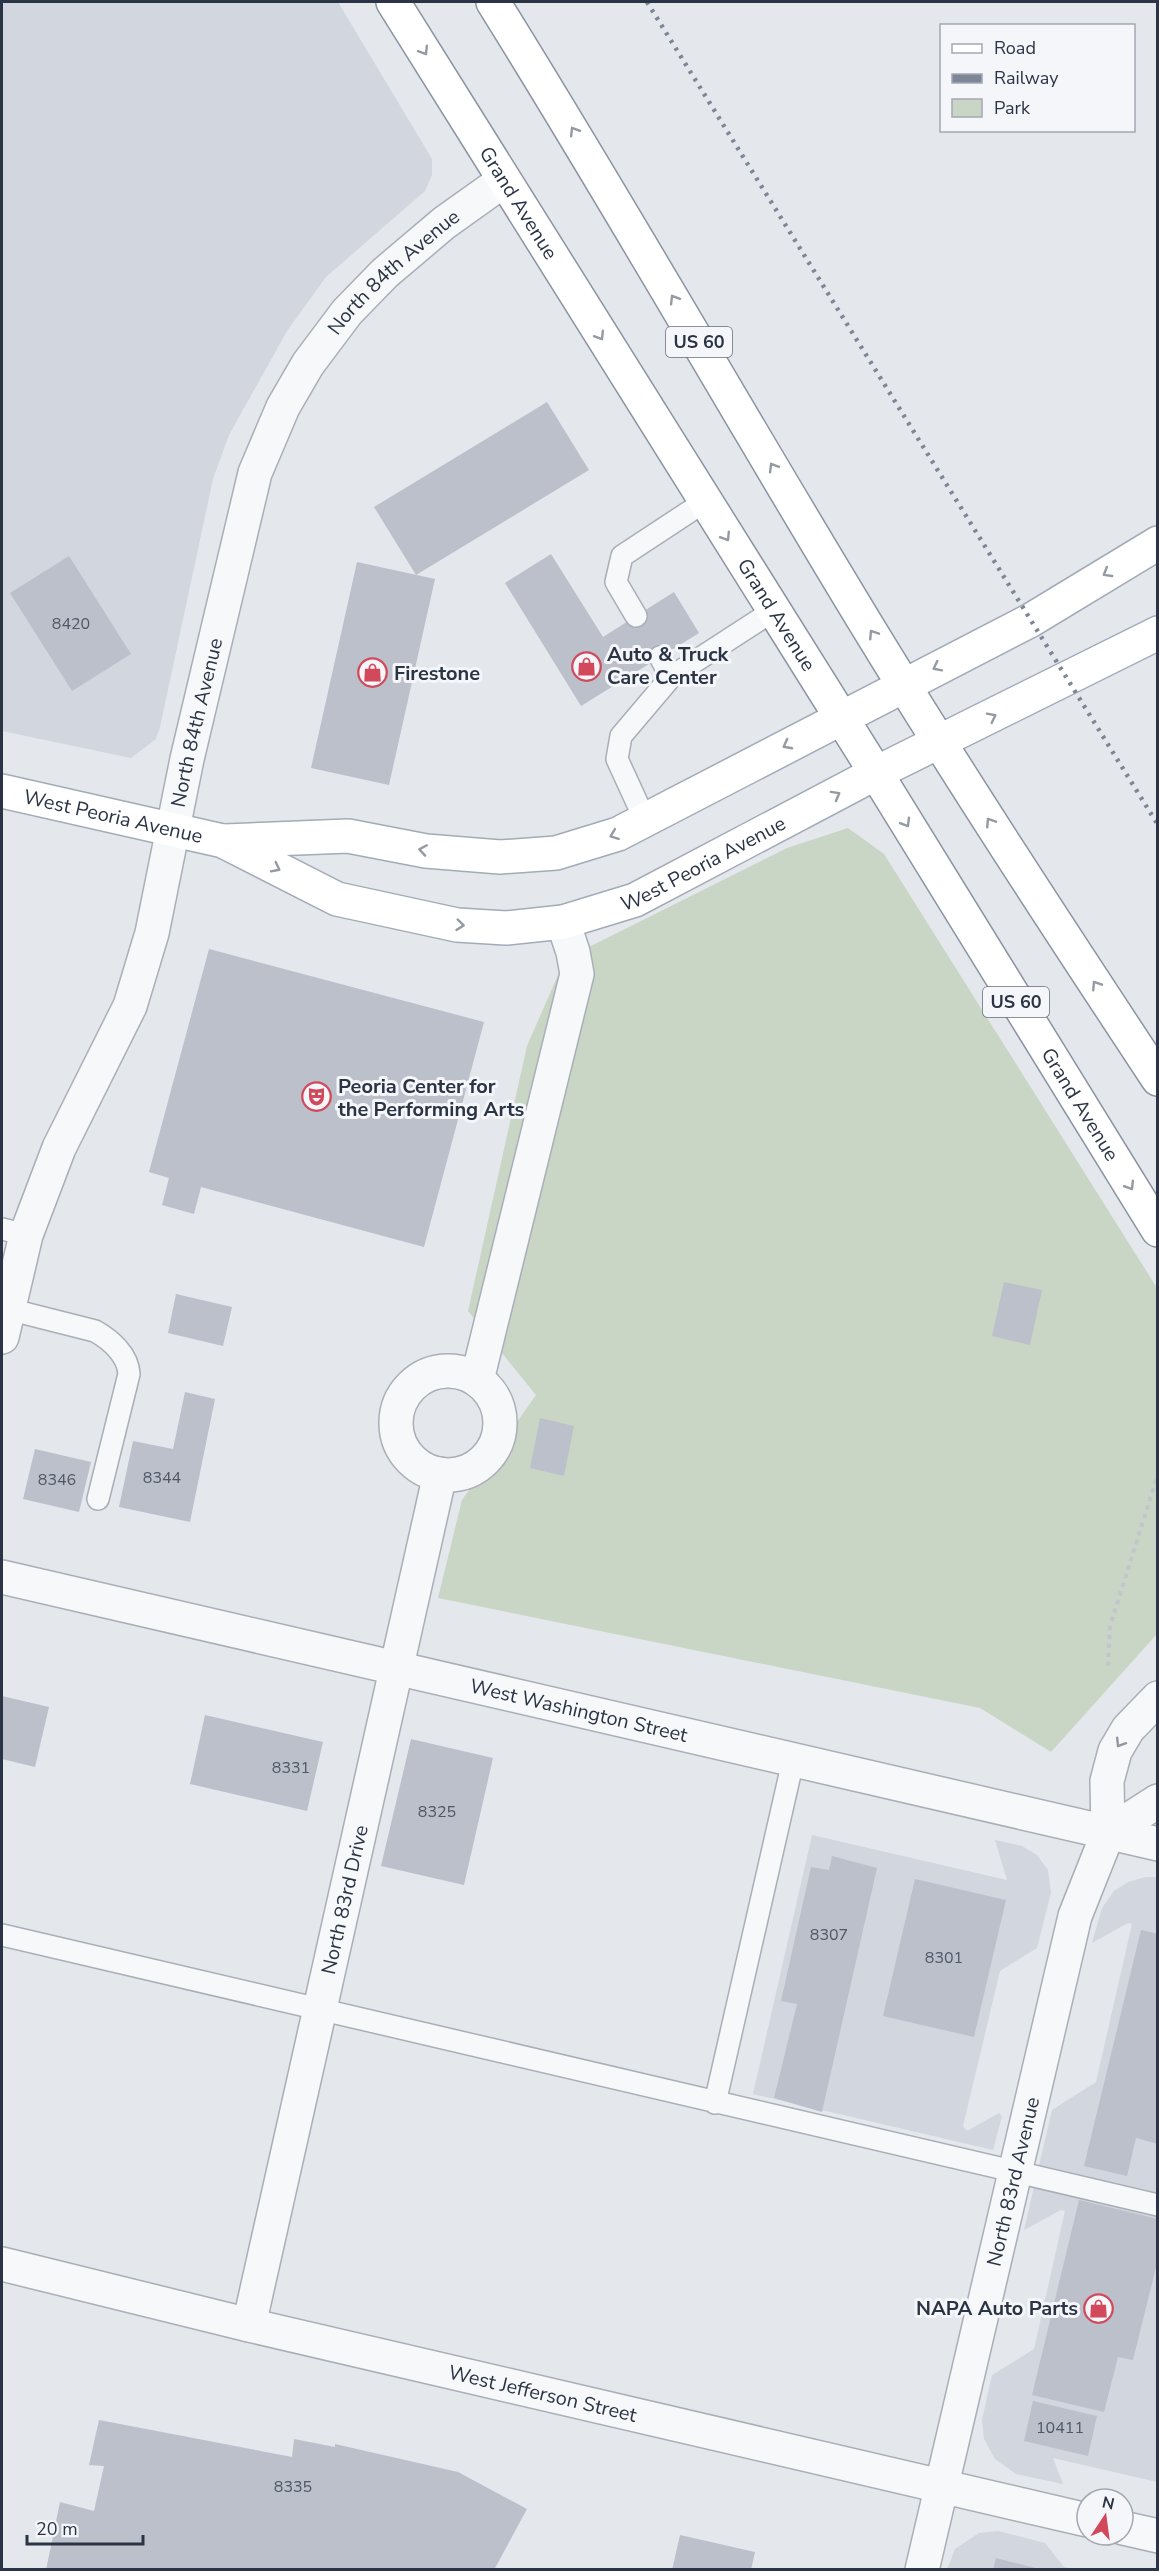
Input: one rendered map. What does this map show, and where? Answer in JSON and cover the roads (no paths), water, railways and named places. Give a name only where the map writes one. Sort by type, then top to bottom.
[{"type":"main road","name":"Grand Avenue","points":[[393,2],[839,718],[876,773],[1158,1230]]},
{"type":"main road","name":"US 60","points":[[493,2],[580,141],[861,615],[940,743],[1158,1079]]},
{"type":"main road","name":"West Peoria Avenue","points":[[2,791],[224,841],[348,836],[426,851],[500,857],[556,853],[618,834],[904,683],[1031,620],[1158,543]]},
{"type":"main road","name":"West Peoria Avenue","points":[[224,841],[337,899],[457,925],[506,928],[563,922],[635,900],[876,773],[1158,633]]},
{"type":"street","name":"North 84th Avenue","points":[[5,1323],[14,1232],[130,1006],[152,933],[187,759],[255,473],[283,408],[308,364],[347,312],[385,273],[444,223],[503,181]]},
{"type":"street","points":[[477,1380],[577,974],[573,952],[563,922]]},
{"type":"street","points":[[436,1373],[462,1373],[477,1380],[490,1392],[498,1408],[500,1425],[497,1442],[487,1457],[474,1468],[458,1474],[440,1474],[424,1469],[401,1445],[396,1429],[397,1412],[403,1396],[414,1383],[436,1373]]},
{"type":"street","name":"North 83rd Drive","points":[[249,2325],[440,1474]]},
{"type":"street","name":"West Washington Street","points":[[2,1577],[1158,1844]]},
{"type":"street","name":"North 83rd Avenue","points":[[922,2570],[1075,1916],[1108,1833],[1107,1781],[1115,1751],[1128,1729],[1158,1698]]},
{"type":"street","points":[[1108,1833],[1158,1801]]},
{"type":"street","name":"West Jefferson Street","points":[[2,2264],[249,2325],[1075,2517]]},
{"type":"street","points":[[1135,2531],[1158,2536]]},
{"type":"lane","points":[[636,615],[616,582],[622,556],[704,502]]},
{"type":"lane","points":[[645,820],[617,759],[621,736],[671,677],[773,611]]},
{"type":"lane","points":[[660,657],[671,677]]},
{"type":"lane","points":[[5,1323],[95,1331],[108,1338],[129,1362],[129,1374],[98,1499]]},
{"type":"lane","points":[[715,2103],[793,1761]]},
{"type":"lane","points":[[2,1935],[1016,2174],[1158,2205]]},
{"type":"railway","points":[[647,2],[1158,825]]},
{"type":"place","name":"Auto & Truck Care Center","points":[[586,666]]},
{"type":"place","name":"Firestone","points":[[373,673]]},
{"type":"place","name":"Peoria Center for the Performing Arts","points":[[317,1097]]},
{"type":"place","name":"NAPA Auto Parts","points":[[1099,2308]]}]
